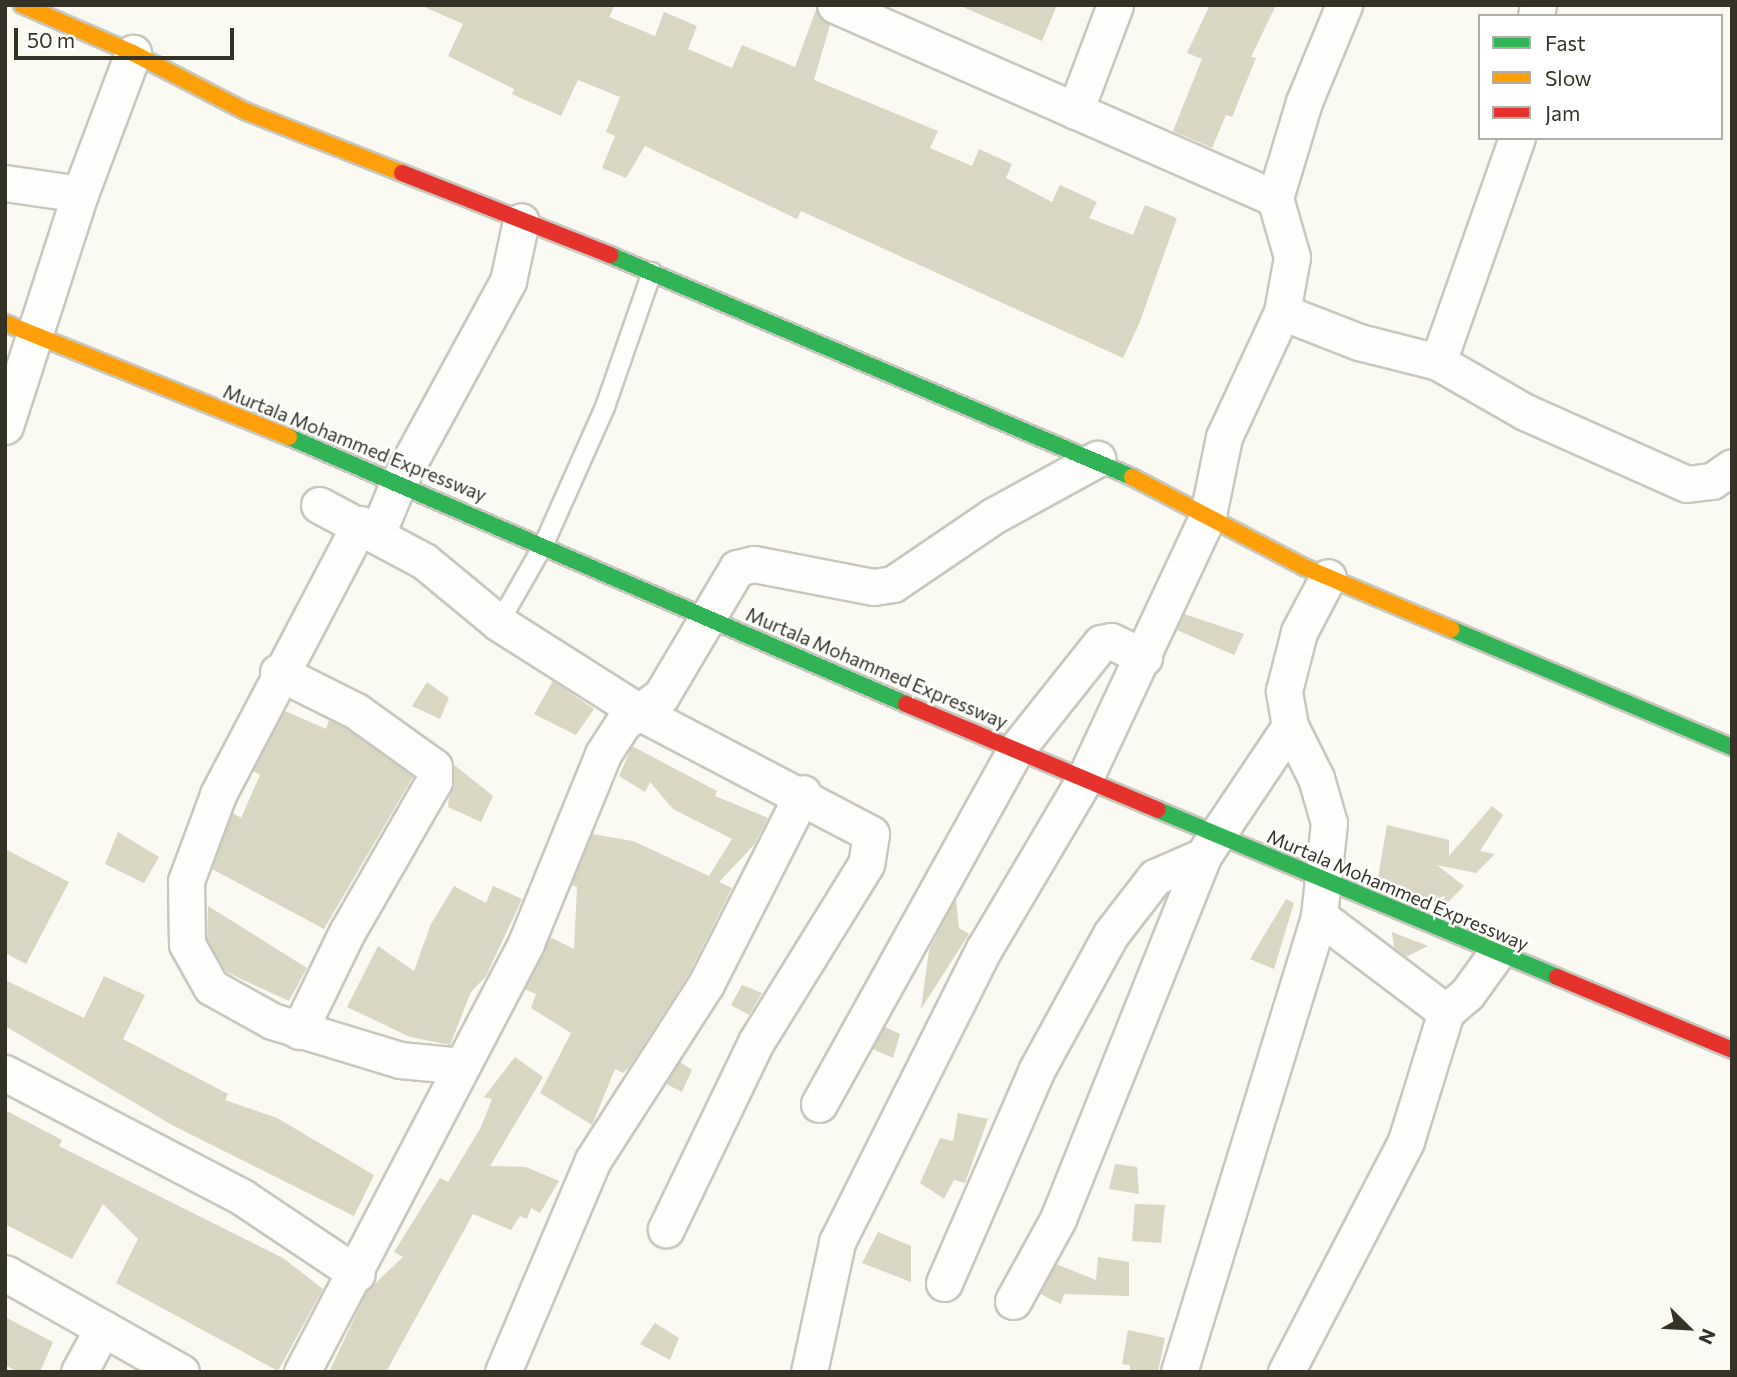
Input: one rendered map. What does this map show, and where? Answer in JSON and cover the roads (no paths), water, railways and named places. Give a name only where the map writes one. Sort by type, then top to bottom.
[{"type":"main road","points":[[22,5],[133,52],[247,112],[652,272],[1097,459],[1328,577],[1732,747]]},
{"type":"main road","name":"Murtala Mohammed Expressway","points":[[5,323],[399,481],[544,544],[1084,780],[1211,847],[1323,880],[1732,1050]]},
{"type":"street","points":[[835,5],[1275,198]]},
{"type":"street","points":[[1075,111],[1115,5]]},
{"type":"street","points":[[809,1372],[843,1231],[984,949],[1084,780],[1144,657],[1208,515],[1224,437],[1282,312],[1292,257],[1275,198],[1304,102],[1344,5]]},
{"type":"street","points":[[5,426],[37,336],[80,194],[133,52]]},
{"type":"street","points":[[1438,362],[1516,140]]},
{"type":"street","points":[[5,183],[80,194]]},
{"type":"street","points":[[462,1066],[400,1060],[299,1031],[211,987],[187,944],[183,917],[186,881],[218,795],[278,672],[399,481],[508,281],[521,221]]},
{"type":"street","points":[[1282,312],[1359,342],[1438,362],[1525,412],[1687,484],[1712,481],[1732,467]]},
{"type":"street","points":[[302,1372],[357,1274],[526,943],[603,754],[623,723],[661,696],[737,568],[746,565],[874,587],[893,584],[993,516],[1097,459]]},
{"type":"street","points":[[319,505],[424,561],[499,623],[639,712],[803,793],[871,834],[869,854],[755,1042],[666,1229]]},
{"type":"street","points":[[1179,1372],[1319,916],[1329,823],[1316,778],[1290,726],[1283,691],[1299,632],[1328,577]]},
{"type":"street","points":[[820,1104],[1015,751],[1101,643],[1111,641],[1144,657]]},
{"type":"street","points":[[278,672],[356,711],[435,767],[434,781],[347,932],[299,1031]]},
{"type":"street","points":[[1013,1301],[1058,1219],[1211,847],[1290,726]]},
{"type":"street","points":[[503,1372],[593,1160],[706,984],[803,793]]},
{"type":"street","points":[[944,1283],[1036,1071],[1111,934],[1155,877],[1211,847]]},
{"type":"street","points":[[1319,916],[1446,1012]]},
{"type":"street","points":[[1286,1372],[1406,1141],[1446,1012],[1467,994],[1496,954]]},
{"type":"street","points":[[5,1073],[242,1197],[357,1274]]},
{"type":"street","points":[[5,1273],[181,1372]]},
{"type":"street","points":[[79,1372],[103,1328]]},
{"type":"lane","points":[[499,623],[544,544],[605,407],[652,272]]}]
